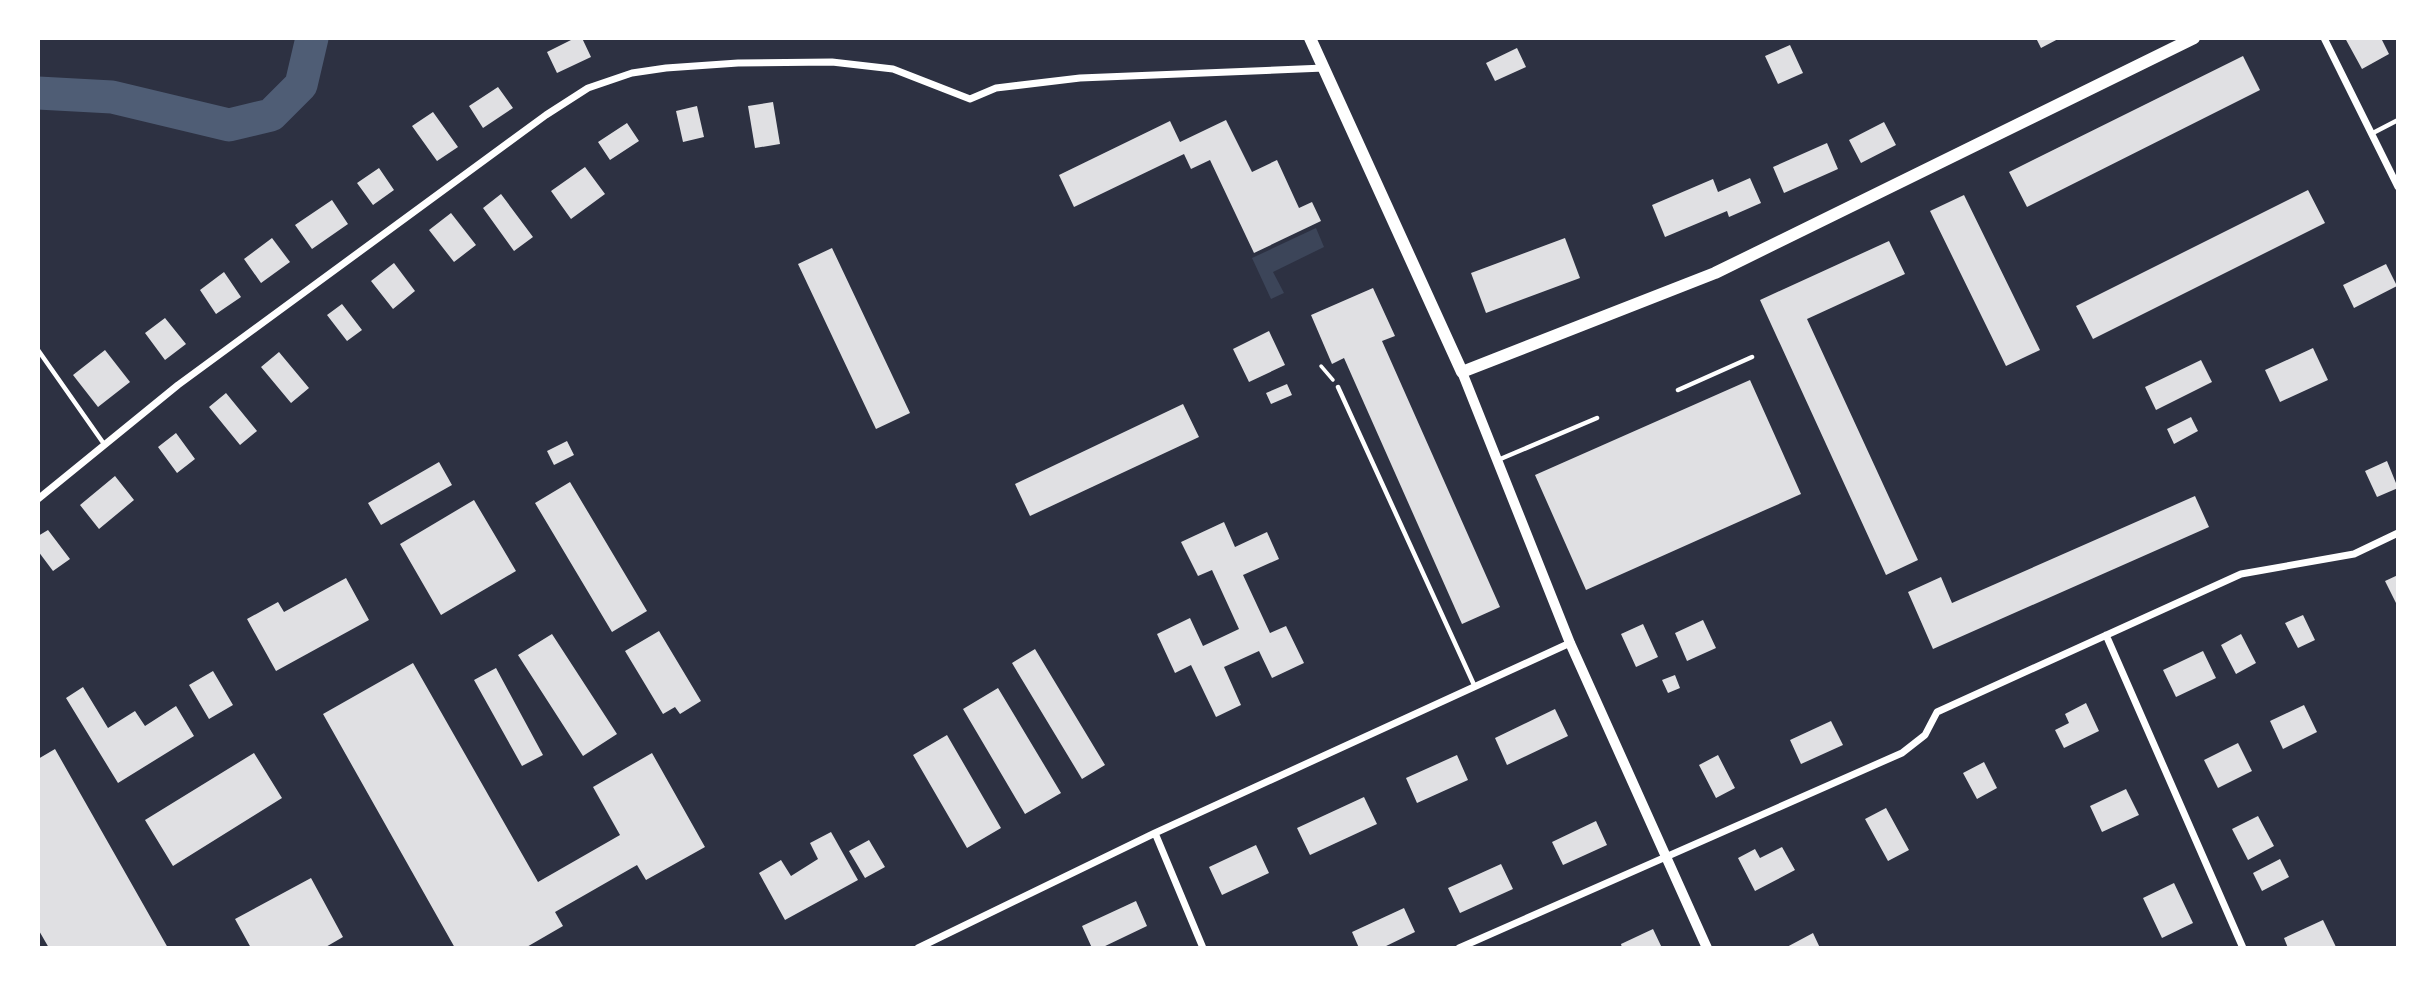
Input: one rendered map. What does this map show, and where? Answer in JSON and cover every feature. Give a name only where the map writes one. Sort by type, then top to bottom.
[{"type":"main road","points":[[1310,38],[1462,372],[1715,273],[2193,38]]},
{"type":"street","points":[[2324,38],[2398,187]]},
{"type":"street","points":[[38,499],[178,385],[546,115],[588,88],[632,73],[738,63],[832,62],[893,69],[970,99],[996,88],[1080,78],[1324,68]]},
{"type":"street","points":[[1462,372],[1570,643],[1707,947]]},
{"type":"street","points":[[1459,947],[1902,753],[1925,735],[1937,712],[2241,574],[2354,554],[2398,533]]},
{"type":"street","points":[[2106,635],[2244,947]]},
{"type":"street","points":[[918,947],[1155,833],[1570,643]]},
{"type":"street","points":[[1155,833],[1203,947]]},
{"type":"lane","points":[[2371,134],[2398,120]]},
{"type":"lane","points":[[38,350],[104,444]]},
{"type":"lane","points":[[1678,390],[1752,357]]},
{"type":"lane","points":[[1338,387],[1475,687]]},
{"type":"lane","points":[[1497,461],[1597,418]]},
{"type":"path","points":[[1321,366],[1338,387]]},
{"type":"shaded area","points":[[1316,228],[1324,247],[1273,272],[1284,293],[1271,299],[1252,258]]},
{"type":"building","points":[[575,38],[582,38],[591,57],[557,73],[547,52]]},
{"type":"building","points":[[2036,38],[2060,38],[2041,48]]},
{"type":"building","points":[[2345,38],[2381,38],[2389,54],[2362,69]]},
{"type":"building","points":[[1790,45],[1803,73],[1778,84],[1765,56]]},
{"type":"building","points":[[1517,48],[1526,67],[1495,81],[1486,63]]},
{"type":"building","points":[[2243,56],[2260,90],[2027,207],[2009,172]]},
{"type":"building","points":[[498,87],[513,108],[483,128],[469,106]]},
{"type":"building","points":[[773,102],[780,144],[755,148],[748,106]]},
{"type":"building","points":[[697,106],[704,137],[683,142],[676,111]]},
{"type":"building","points":[[433,112],[458,147],[437,161],[412,126]]},
{"type":"building","points":[[1226,120],[1252,172],[1277,160],[1299,208],[1312,202],[1321,221],[1254,253],[1210,160],[1191,169],[1184,154],[1074,207],[1059,175],[1170,121],[1180,142]]},
{"type":"building","points":[[1884,122],[1896,145],[1861,163],[1849,140]]},
{"type":"building","points":[[627,123],[639,141],[610,160],[598,142]]},
{"type":"building","points":[[1827,143],[1838,169],[1784,193],[1773,167]]},
{"type":"building","points":[[585,167],[605,194],[571,219],[551,191]]},
{"type":"building","points":[[379,168],[394,190],[373,205],[357,183]]},
{"type":"building","points":[[1750,178],[1761,203],[1729,217],[1727,211],[1665,237],[1652,205],[1713,179],[1718,192]]},
{"type":"building","points":[[2308,190],[2325,223],[2093,339],[2076,306]]},
{"type":"building","points":[[501,194],[533,237],[514,251],[483,208]]},
{"type":"building","points":[[1964,195],[2040,350],[2006,366],[1930,211]]},
{"type":"building","points":[[332,200],[348,224],[312,249],[295,225]]},
{"type":"building","points":[[451,213],[476,245],[454,262],[429,230]]},
{"type":"building","points":[[272,238],[290,262],[261,283],[244,259]]},
{"type":"building","points":[[1565,238],[1580,278],[1486,313],[1471,273]]},
{"type":"building","points":[[1889,241],[1905,274],[1807,319],[1918,560],[1886,575],[1760,300]]},
{"type":"building","points":[[832,248],[910,413],[876,429],[798,264]]},
{"type":"building","points":[[394,263],[415,291],[393,309],[371,281]]},
{"type":"building","points":[[2386,264],[2397,286],[2354,308],[2343,285]]},
{"type":"building","points":[[224,272],[241,297],[216,314],[200,290]]},
{"type":"building","points":[[1373,288],[1395,336],[1382,341],[1500,607],[1462,624],[1344,358],[1332,364],[1311,315]]},
{"type":"building","points":[[342,304],[362,330],[347,341],[327,315]]},
{"type":"building","points":[[165,318],[186,344],[165,360],[145,333]]},
{"type":"building","points":[[1269,331],[1285,365],[1249,382],[1233,349]]},
{"type":"building","points":[[2313,348],[2328,380],[2280,402],[2265,370]]},
{"type":"building","points":[[105,350],[130,382],[98,407],[73,375]]},
{"type":"building","points":[[279,352],[309,388],[291,403],[261,367]]},
{"type":"building","points":[[2201,360],[2212,382],[2156,410],[2145,387]]},
{"type":"building","points":[[1750,380],[1801,494],[1586,590],[1535,475]]},
{"type":"building","points":[[1287,384],[1292,395],[1271,404],[1266,393]]},
{"type":"building","points":[[226,393],[257,431],[240,445],[209,407]]},
{"type":"building","points":[[1183,404],[1199,437],[1030,516],[1015,484]]},
{"type":"building","points":[[2191,417],[2198,431],[2174,444],[2167,429]]},
{"type":"building","points":[[176,433],[195,459],[177,473],[158,447]]},
{"type":"building","points":[[567,441],[574,455],[554,465],[547,451]]},
{"type":"building","points":[[2387,461],[2398,488],[2377,497],[2365,471]]},
{"type":"building","points":[[439,462],[452,485],[381,525],[368,503]]},
{"type":"building","points":[[115,476],[134,500],[99,529],[80,505]]},
{"type":"building","points":[[570,482],[647,611],[612,632],[535,503]]},
{"type":"building","points":[[2195,496],[2209,527],[1933,649],[1908,592],[1941,577],[1952,603]]},
{"type":"building","points":[[474,500],[516,571],[441,615],[400,544]]},
{"type":"building","points":[[1224,522],[1235,547],[1267,532],[1279,559],[1243,575],[1270,633],[1286,626],[1304,663],[1272,678],[1259,651],[1224,667],[1241,705],[1216,717],[1191,665],[1175,673],[1157,634],[1190,618],[1203,646],[1239,629],[1212,570],[1198,576],[1181,542]]},
{"type":"building","points":[[48,530],[70,559],[53,571],[38,551],[38,536]]},
{"type":"building","points":[[2398,575],[2398,607],[2385,581]]},
{"type":"building","points":[[346,578],[369,620],[276,671],[247,619],[278,602],[284,612]]},
{"type":"building","points":[[2303,615],[2315,640],[2298,648],[2285,623]]},
{"type":"building","points":[[1703,620],[1716,648],[1687,661],[1675,633]]},
{"type":"building","points":[[1643,624],[1658,657],[1636,667],[1621,634]]},
{"type":"building","points":[[659,631],[701,701],[680,714],[675,707],[663,714],[625,651]]},
{"type":"building","points":[[552,634],[617,734],[583,756],[518,655]]},
{"type":"building","points":[[2241,634],[2256,663],[2236,674],[2221,645]]},
{"type":"building","points":[[1035,649],[1105,765],[1082,779],[1012,663]]},
{"type":"building","points":[[2203,651],[2216,678],[2176,697],[2163,670]]},
{"type":"building","points":[[413,663],[538,882],[620,835],[593,787],[652,753],[705,847],[646,880],[637,865],[555,912],[563,926],[525,948],[455,948],[323,714]]},
{"type":"building","points":[[496,668],[543,755],[522,766],[474,680]]},
{"type":"building","points":[[213,671],[233,705],[209,719],[189,685]]},
{"type":"building","points":[[1675,675],[1680,688],[1668,693],[1662,680]]},
{"type":"building","points":[[83,687],[108,728],[135,711],[145,726],[176,706],[194,736],[118,783],[66,698]]},
{"type":"building","points":[[998,688],[1061,793],[1025,814],[963,709]]},
{"type":"building","points":[[2086,703],[2099,731],[2064,748],[2055,730],[2069,723],[2065,714]]},
{"type":"building","points":[[2304,705],[2317,732],[2283,749],[2270,721]]},
{"type":"building","points":[[1555,709],[1568,736],[1507,765],[1495,738]]},
{"type":"building","points":[[1831,721],[1843,745],[1801,764],[1790,740]]},
{"type":"building","points":[[947,735],[1001,828],[967,848],[913,755]]},
{"type":"building","points":[[2238,743],[2252,771],[2218,788],[2204,760]]},
{"type":"building","points":[[55,749],[168,948],[49,948],[38,929],[38,759]]},
{"type":"building","points":[[254,753],[282,798],[173,866],[145,820]]},
{"type":"building","points":[[1457,755],[1468,780],[1417,803],[1406,778]]},
{"type":"building","points":[[1718,755],[1735,788],[1716,798],[1699,765]]},
{"type":"building","points":[[1984,762],[1997,788],[1977,799],[1963,773]]},
{"type":"building","points":[[2126,789],[2139,815],[2102,832],[2090,806]]},
{"type":"building","points":[[1364,797],[1377,824],[1310,855],[1297,828]]},
{"type":"building","points":[[1886,808],[1909,850],[1888,861],[1865,819]]},
{"type":"building","points":[[2258,816],[2274,846],[2248,860],[2232,829]]},
{"type":"building","points":[[1596,821],[1607,845],[1563,865],[1552,842]]},
{"type":"building","points":[[831,832],[858,880],[785,920],[759,873],[781,860],[791,876],[818,859],[810,843]]},
{"type":"building","points":[[869,840],[885,867],[865,878],[849,851]]},
{"type":"building","points":[[1256,845],[1269,873],[1222,895],[1209,867]]},
{"type":"building","points":[[1782,847],[1795,870],[1755,891],[1738,858],[1755,849],[1760,858]]},
{"type":"building","points":[[2280,859],[2289,877],[2262,891],[2253,873]]},
{"type":"building","points":[[1501,864],[1513,889],[1460,913],[1448,888]]},
{"type":"building","points":[[311,878],[343,937],[324,948],[251,948],[235,919]]},
{"type":"building","points":[[2174,883],[2193,923],[2162,938],[2143,898]]},
{"type":"building","points":[[1136,901],[1147,926],[1101,948],[1092,948],[1082,926]]},
{"type":"building","points":[[1404,908],[1415,932],[1382,948],[1359,948],[1352,932]]},
{"type":"building","points":[[2323,920],[2336,947],[2288,948],[2284,938]]},
{"type":"building","points":[[1653,929],[1662,948],[1622,948],[1621,944]]},
{"type":"building","points":[[1813,933],[1820,948],[1785,948]]},
{"type":"waterway","points":[[38,93],[112,97],[229,125],[271,115],[301,85],[312,38]]}]
